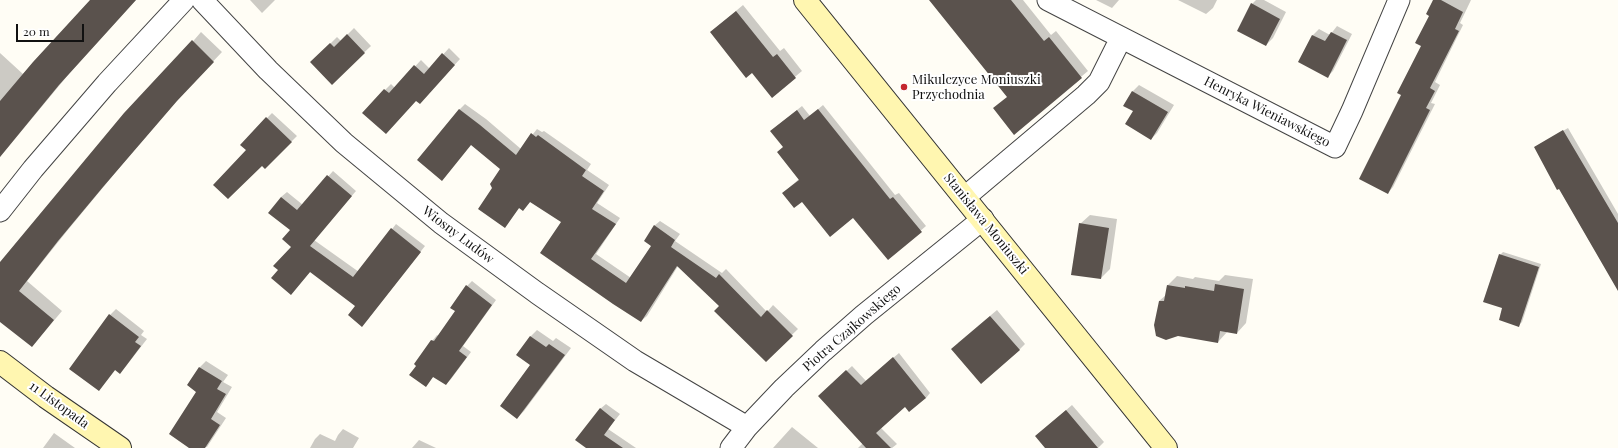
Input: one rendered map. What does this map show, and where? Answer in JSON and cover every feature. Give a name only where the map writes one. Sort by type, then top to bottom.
[{"type":"street","points":[[0,211],[33,169],[107,83],[184,0]]},
{"type":"street","name":"Wiosny Ludów","points":[[202,0],[268,70],[344,143],[441,223],[537,294],[635,361],[747,427]]},
{"type":"street","name":"Stanisława Moniuszki","points":[[805,0],[965,196],[1166,448]]},
{"type":"street","name":"Henryka Wieniawskiego","points":[[1048,0],[1335,147],[1400,0]]},
{"type":"street","points":[[965,196],[1086,95],[1099,82],[1121,38]]},
{"type":"street","name":"Piotra Czajkowskiego","points":[[731,448],[747,427],[784,388],[823,351],[870,310],[983,219]]},
{"type":"street","name":"11 Listopada","points":[[0,362],[46,397],[120,448]]},
{"type":"building","points":[[90,0],[136,0],[59,85],[0,157],[0,101],[33,62]]},
{"type":"building","points":[[929,0],[1011,0],[1044,41],[1049,37],[1082,78],[1014,135],[993,108],[1007,97]]},
{"type":"building","points":[[1433,0],[1441,0],[1463,12],[1455,29],[1459,31],[1430,88],[1435,91],[1426,108],[1430,110],[1388,194],[1359,179],[1401,95],[1397,93],[1421,46],[1415,43],[1429,16],[1426,14]]},
{"type":"building","points":[[1251,3],[1280,19],[1266,46],[1237,31]]},
{"type":"building","points":[[736,11],[773,57],[777,54],[796,78],[772,98],[752,73],[746,78],[710,32]]},
{"type":"building","points":[[1331,32],[1347,40],[1328,78],[1298,62],[1312,35],[1325,41]]},
{"type":"building","points":[[347,34],[365,53],[332,85],[310,62],[330,43],[334,47]]},
{"type":"building","points":[[192,40],[214,62],[177,101],[103,187],[19,291],[54,320],[32,347],[0,322],[0,262],[124,113]]},
{"type":"building","points":[[442,53],[455,65],[420,104],[416,101],[386,134],[362,113],[384,89],[389,93],[414,65],[424,74]]},
{"type":"building","points":[[1132,91],[1168,112],[1151,140],[1125,124],[1133,111],[1123,106]]},
{"type":"building","points":[[459,109],[516,155],[531,133],[536,137],[538,135],[586,170],[582,176],[604,191],[592,209],[616,224],[591,259],[626,283],[651,246],[644,241],[654,225],[675,240],[671,247],[716,278],[719,274],[761,317],[767,310],[793,336],[766,362],[714,311],[719,306],[677,266],[641,322],[613,304],[540,253],[561,222],[530,202],[523,211],[519,208],[505,228],[478,209],[492,188],[490,184],[500,169],[471,145],[442,181],[417,160]]},
{"type":"building","points":[[818,109],[890,199],[893,197],[922,232],[888,260],[853,218],[830,237],[802,202],[794,208],[782,193],[799,180],[777,152],[783,147],[770,131],[797,110],[804,120]]},
{"type":"building","points":[[266,117],[292,142],[265,169],[262,166],[228,199],[213,185],[246,150],[240,145]]},
{"type":"building","points":[[1563,130],[1618,223],[1618,291],[1559,189],[1557,190],[1534,147]]},
{"type":"building","points":[[327,175],[352,196],[310,246],[353,277],[391,228],[421,252],[362,327],[348,315],[355,306],[310,272],[291,295],[271,278],[278,270],[273,266],[291,247],[282,239],[290,230],[268,213],[281,197],[297,210]]},
{"type":"building","points":[[1079,223],[1109,228],[1101,279],[1071,275]]},
{"type":"building","points":[[1499,254],[1539,267],[1519,327],[1499,320],[1502,308],[1483,302]]},
{"type":"building","points":[[1215,284],[1244,289],[1237,334],[1220,331],[1218,343],[1178,336],[1166,340],[1156,336],[1154,325],[1159,301],[1164,301],[1167,285],[1185,288],[1185,286],[1214,291]]},
{"type":"building","points":[[466,285],[492,305],[459,351],[467,357],[446,385],[433,377],[426,387],[409,375],[416,366],[414,364],[431,340],[434,341],[455,311],[450,308]]},
{"type":"building","points":[[109,314],[139,337],[135,342],[141,346],[120,374],[115,370],[99,391],[69,369]]},
{"type":"building","points":[[990,316],[1020,350],[981,384],[951,349]]},
{"type":"building","points":[[530,336],[546,347],[549,344],[565,355],[517,419],[500,406],[530,365],[516,355]]},
{"type":"building","points":[[893,357],[926,398],[909,412],[905,407],[876,433],[891,448],[866,448],[818,396],[846,370],[861,385]]},
{"type":"building","points":[[199,367],[222,381],[217,389],[226,394],[211,419],[220,425],[205,448],[189,448],[169,434],[196,392],[187,385]]},
{"type":"building","points":[[600,408],[615,420],[604,435],[623,448],[586,448],[575,440]]},
{"type":"building","points":[[1066,410],[1098,448],[1045,448],[1035,436]]},
{"type":"place","name":"Mikulczyce Moniuszki Przychodnia","points":[[904,87]]}]
